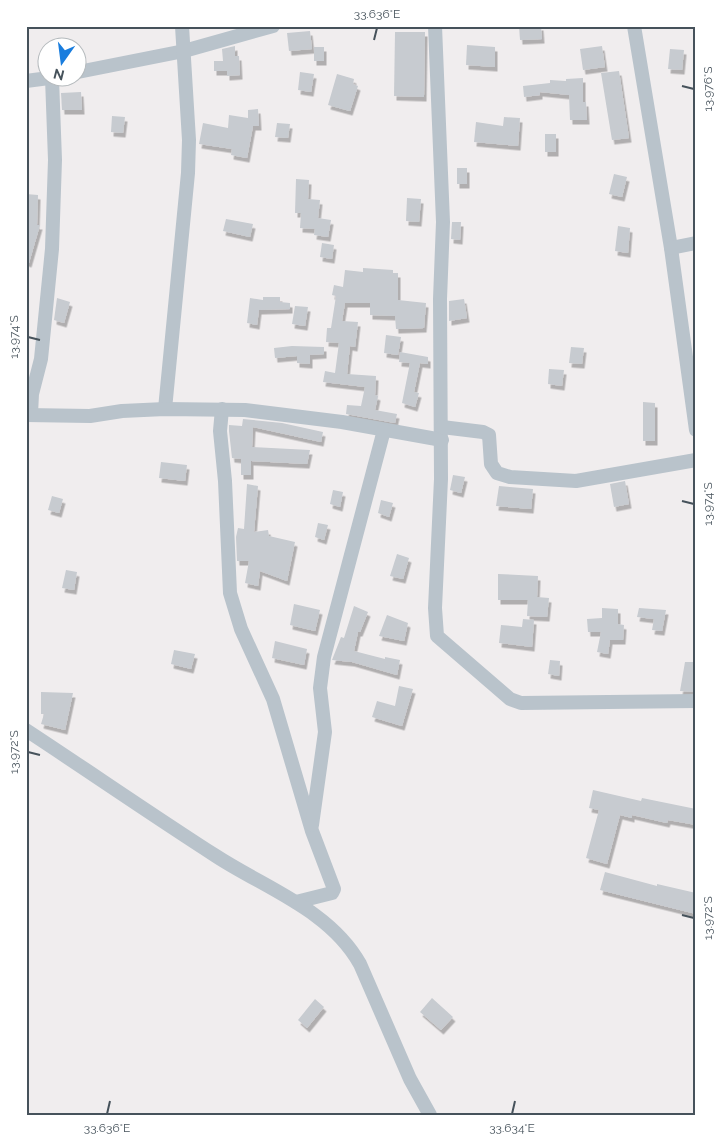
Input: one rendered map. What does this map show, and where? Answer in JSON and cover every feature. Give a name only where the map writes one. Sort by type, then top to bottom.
[{"type":"street","points":[[165,409],[188,173],[189,140],[182,26]]},
{"type":"street","points":[[88,70],[184,51],[273,26]]},
{"type":"street","points":[[435,26],[443,222],[440,306],[442,433],[435,608],[437,636],[510,699],[521,703],[696,700]]},
{"type":"street","points":[[634,26],[671,248],[696,430]]},
{"type":"street","points":[[50,88],[54,160],[52,248],[41,359],[29,415],[90,416],[122,411],[222,409],[342,422],[384,430],[442,433],[483,432],[489,435],[488,455],[491,464],[497,473],[510,477],[576,481],[696,460]]},
{"type":"street","points":[[671,248],[696,243]]},
{"type":"street","points":[[222,409],[220,431],[225,481],[230,593],[241,629],[273,699],[312,831],[334,891],[296,902]]},
{"type":"street","points":[[312,831],[325,732],[320,688],[324,657],[384,430]]},
{"type":"street","points":[[26,730],[217,857],[296,902],[331,928],[354,953],[410,1079],[430,1115]]},
{"type":"building","points":[[519,26],[541,26],[542,39],[520,40]]},
{"type":"building","points":[[310,31],[312,49],[289,51],[287,33]]},
{"type":"building","points":[[395,32],[425,32],[424,97],[394,96]]},
{"type":"building","points":[[467,45],[495,47],[495,67],[466,65]]},
{"type":"building","points":[[235,46],[235,56],[239,56],[240,75],[227,76],[227,71],[214,71],[214,61],[223,61],[222,49]]},
{"type":"building","points":[[602,46],[605,67],[583,70],[580,49]]},
{"type":"building","points":[[314,47],[324,47],[324,61],[314,61]]},
{"type":"building","points":[[670,49],[684,50],[682,70],[668,69]]},
{"type":"building","points":[[619,71],[629,138],[612,140],[601,73]]},
{"type":"building","points":[[300,72],[314,74],[311,92],[298,90]]},
{"type":"building","points":[[337,74],[354,79],[353,84],[358,86],[350,111],[328,105]]},
{"type":"building","points":[[583,78],[583,102],[586,102],[587,120],[570,120],[569,95],[540,92],[540,95],[524,97],[523,86],[550,83],[550,80],[566,81],[566,79]]},
{"type":"building","points":[[81,92],[82,110],[62,110],[61,93]]},
{"type":"building","points":[[258,109],[259,126],[253,126],[247,158],[231,155],[232,149],[199,144],[203,123],[228,128],[229,115],[248,118],[248,110]]},
{"type":"building","points":[[112,116],[125,117],[123,133],[111,132]]},
{"type":"building","points":[[504,117],[520,118],[518,146],[474,142],[476,122],[503,126]]},
{"type":"building","points":[[277,123],[290,124],[288,138],[275,137]]},
{"type":"building","points":[[545,134],[556,134],[556,152],[545,152]]},
{"type":"building","points":[[457,168],[467,168],[467,184],[457,184]]},
{"type":"building","points":[[614,174],[627,177],[622,197],[609,194]]},
{"type":"building","points":[[296,179],[309,180],[308,199],[320,200],[318,218],[331,220],[328,237],[314,235],[315,229],[300,228],[301,213],[295,213]]},
{"type":"building","points":[[26,194],[38,195],[37,225],[40,225],[29,263],[26,262]]},
{"type":"building","points":[[407,198],[421,199],[419,222],[406,221]]},
{"type":"building","points":[[226,219],[253,224],[250,237],[223,231]]},
{"type":"building","points":[[452,222],[461,222],[460,240],[451,239]]},
{"type":"building","points":[[618,226],[630,228],[628,253],[615,251]]},
{"type":"building","points":[[322,243],[334,245],[332,259],[320,257]]},
{"type":"building","points":[[363,268],[393,270],[393,273],[398,273],[398,300],[426,303],[424,328],[396,329],[395,316],[370,315],[370,303],[345,303],[342,321],[358,322],[355,347],[350,346],[347,374],[376,376],[375,395],[378,396],[375,410],[397,414],[395,423],[346,414],[347,405],[361,406],[365,387],[323,382],[325,371],[335,373],[339,343],[326,342],[327,328],[331,328],[336,296],[332,295],[334,285],[343,287],[345,270],[363,272]]},
{"type":"building","points":[[263,297],[280,297],[280,302],[290,303],[290,309],[259,310],[257,325],[247,323],[250,298],[263,300]]},
{"type":"building","points":[[57,298],[70,302],[64,323],[54,320]]},
{"type":"building","points":[[464,299],[467,318],[449,321],[449,301]]},
{"type":"building","points":[[295,306],[308,307],[305,326],[292,324]]},
{"type":"building","points":[[386,335],[401,337],[398,355],[384,353]]},
{"type":"building","points":[[292,346],[324,347],[324,354],[310,355],[310,364],[297,363],[297,356],[275,358],[274,348]]},
{"type":"building","points":[[571,347],[584,348],[582,364],[569,363]]},
{"type":"building","points":[[400,352],[428,357],[428,364],[420,363],[414,392],[419,393],[415,407],[402,403],[410,363],[399,362]]},
{"type":"building","points":[[549,369],[564,370],[562,386],[548,384]]},
{"type":"building","points":[[643,402],[655,403],[655,441],[643,441]]},
{"type":"building","points":[[243,419],[282,423],[323,432],[321,442],[253,427],[252,447],[310,450],[307,464],[251,461],[251,475],[241,475],[241,459],[232,458],[229,425],[242,426]]},
{"type":"building","points":[[161,462],[187,465],[185,481],[159,478]]},
{"type":"building","points":[[453,475],[465,477],[461,493],[450,490]]},
{"type":"building","points":[[625,481],[629,504],[614,507],[610,484]]},
{"type":"building","points":[[247,484],[258,486],[254,532],[268,530],[269,536],[295,542],[287,581],[260,571],[258,586],[245,583],[249,561],[237,561],[236,537],[238,528],[244,529]]},
{"type":"building","points":[[499,486],[533,489],[531,509],[496,506]]},
{"type":"building","points":[[333,490],[343,492],[340,507],[330,504]]},
{"type":"building","points":[[52,496],[63,499],[59,513],[48,510]]},
{"type":"building","points":[[381,500],[393,503],[389,517],[378,513]]},
{"type":"building","points":[[318,523],[328,525],[324,540],[315,537]]},
{"type":"building","points":[[397,554],[409,558],[403,579],[390,576]]},
{"type":"building","points":[[66,570],[77,572],[74,590],[62,588]]},
{"type":"building","points":[[498,574],[538,576],[537,597],[549,598],[547,617],[527,616],[528,600],[498,600]]},
{"type":"building","points":[[294,604],[320,610],[315,631],[290,625]]},
{"type":"building","points":[[354,606],[368,612],[360,632],[358,632],[354,651],[385,659],[385,657],[400,660],[397,675],[352,662],[332,660],[341,637],[344,638]]},
{"type":"building","points":[[602,608],[618,609],[618,624],[624,625],[623,640],[610,640],[608,654],[597,652],[601,632],[588,632],[587,619],[602,618]]},
{"type":"building","points":[[639,608],[666,610],[662,631],[652,630],[654,619],[637,617]]},
{"type":"building","points":[[387,615],[408,623],[404,641],[379,636]]},
{"type":"building","points":[[523,619],[534,620],[532,647],[499,643],[501,625],[522,627]]},
{"type":"building","points":[[275,641],[307,649],[304,665],[272,658]]},
{"type":"building","points":[[174,650],[195,654],[191,669],[171,664]]},
{"type":"building","points":[[550,660],[560,661],[559,676],[548,674]]},
{"type":"building","points":[[685,662],[696,662],[696,692],[680,691]]},
{"type":"building","points":[[399,686],[413,689],[402,726],[372,717],[377,701],[395,706]]},
{"type":"building","points":[[41,692],[73,693],[65,730],[41,724],[44,714],[41,714]]},
{"type":"building","points":[[593,790],[641,801],[642,798],[696,809],[696,825],[668,820],[667,823],[632,815],[632,818],[620,815],[607,864],[586,858],[599,810],[589,808]]},
{"type":"building","points":[[605,872],[657,886],[657,884],[696,893],[696,914],[600,890]]},
{"type":"building","points":[[432,998],[453,1017],[441,1030],[420,1012]]},
{"type":"building","points":[[315,999],[324,1007],[307,1028],[298,1020]]}]
